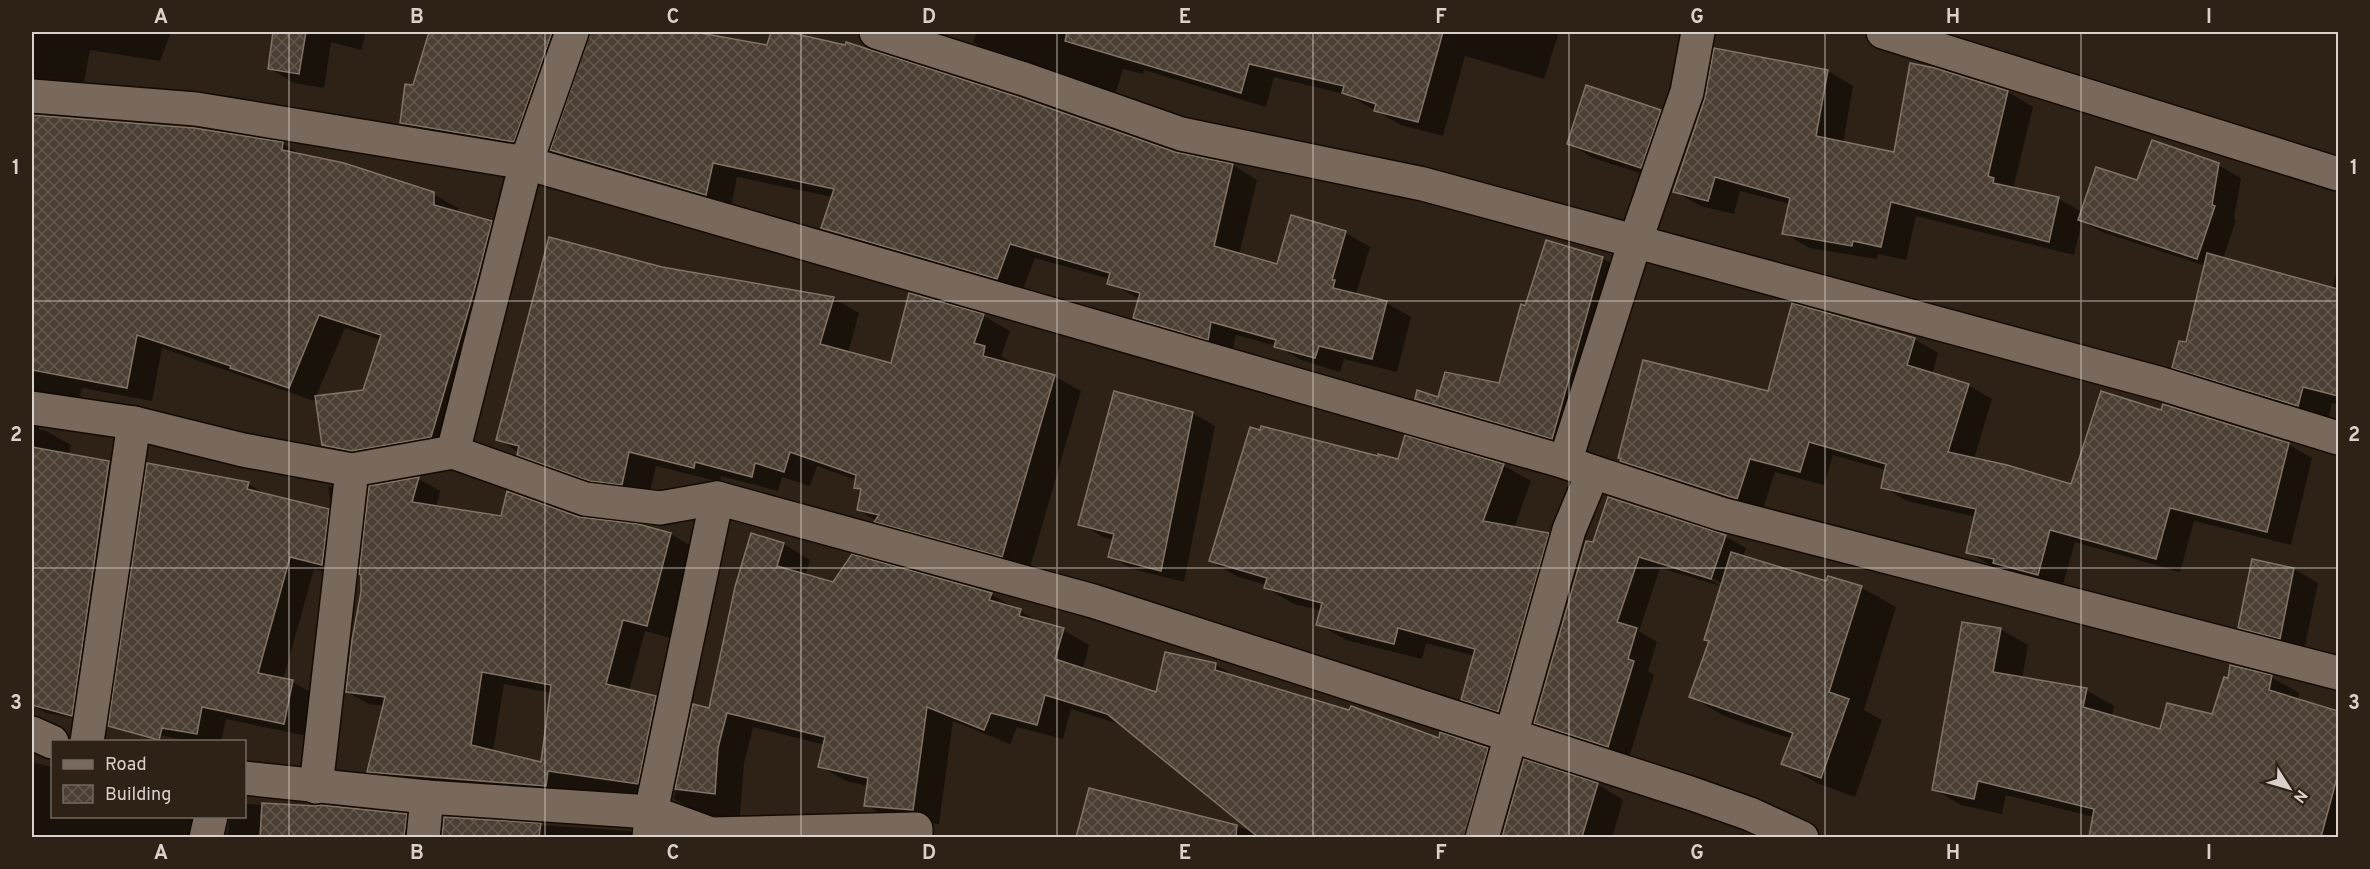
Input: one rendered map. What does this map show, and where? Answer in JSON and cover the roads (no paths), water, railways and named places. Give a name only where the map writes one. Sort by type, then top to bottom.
[{"type":"street","points":[[453,452],[526,163],[572,32]]},
{"type":"street","points":[[876,32],[1024,79],[1181,134],[1423,184],[2162,384],[2338,438]]},
{"type":"street","points":[[1482,837],[1569,530],[1579,467],[1635,242],[1687,92],[1698,32]]},
{"type":"street","points":[[1883,32],[2338,174]]},
{"type":"street","points":[[32,96],[196,109],[526,163],[1579,467],[1721,514],[2338,673]]},
{"type":"street","points":[[32,408],[134,423],[243,450],[352,470],[453,452],[585,499],[660,508],[717,498],[1093,601],[1690,793],[1750,814],[1802,837]]},
{"type":"street","points":[[87,740],[134,423]]},
{"type":"street","points":[[316,787],[352,470]]},
{"type":"street","points":[[650,825],[717,498]]},
{"type":"street","points":[[32,733],[51,742]]},
{"type":"street","points":[[246,778],[427,797],[711,834],[916,829],[916,837]]},
{"type":"street","points":[[423,837],[427,797]]},
{"type":"street","points":[[206,837],[211,818]]}]
